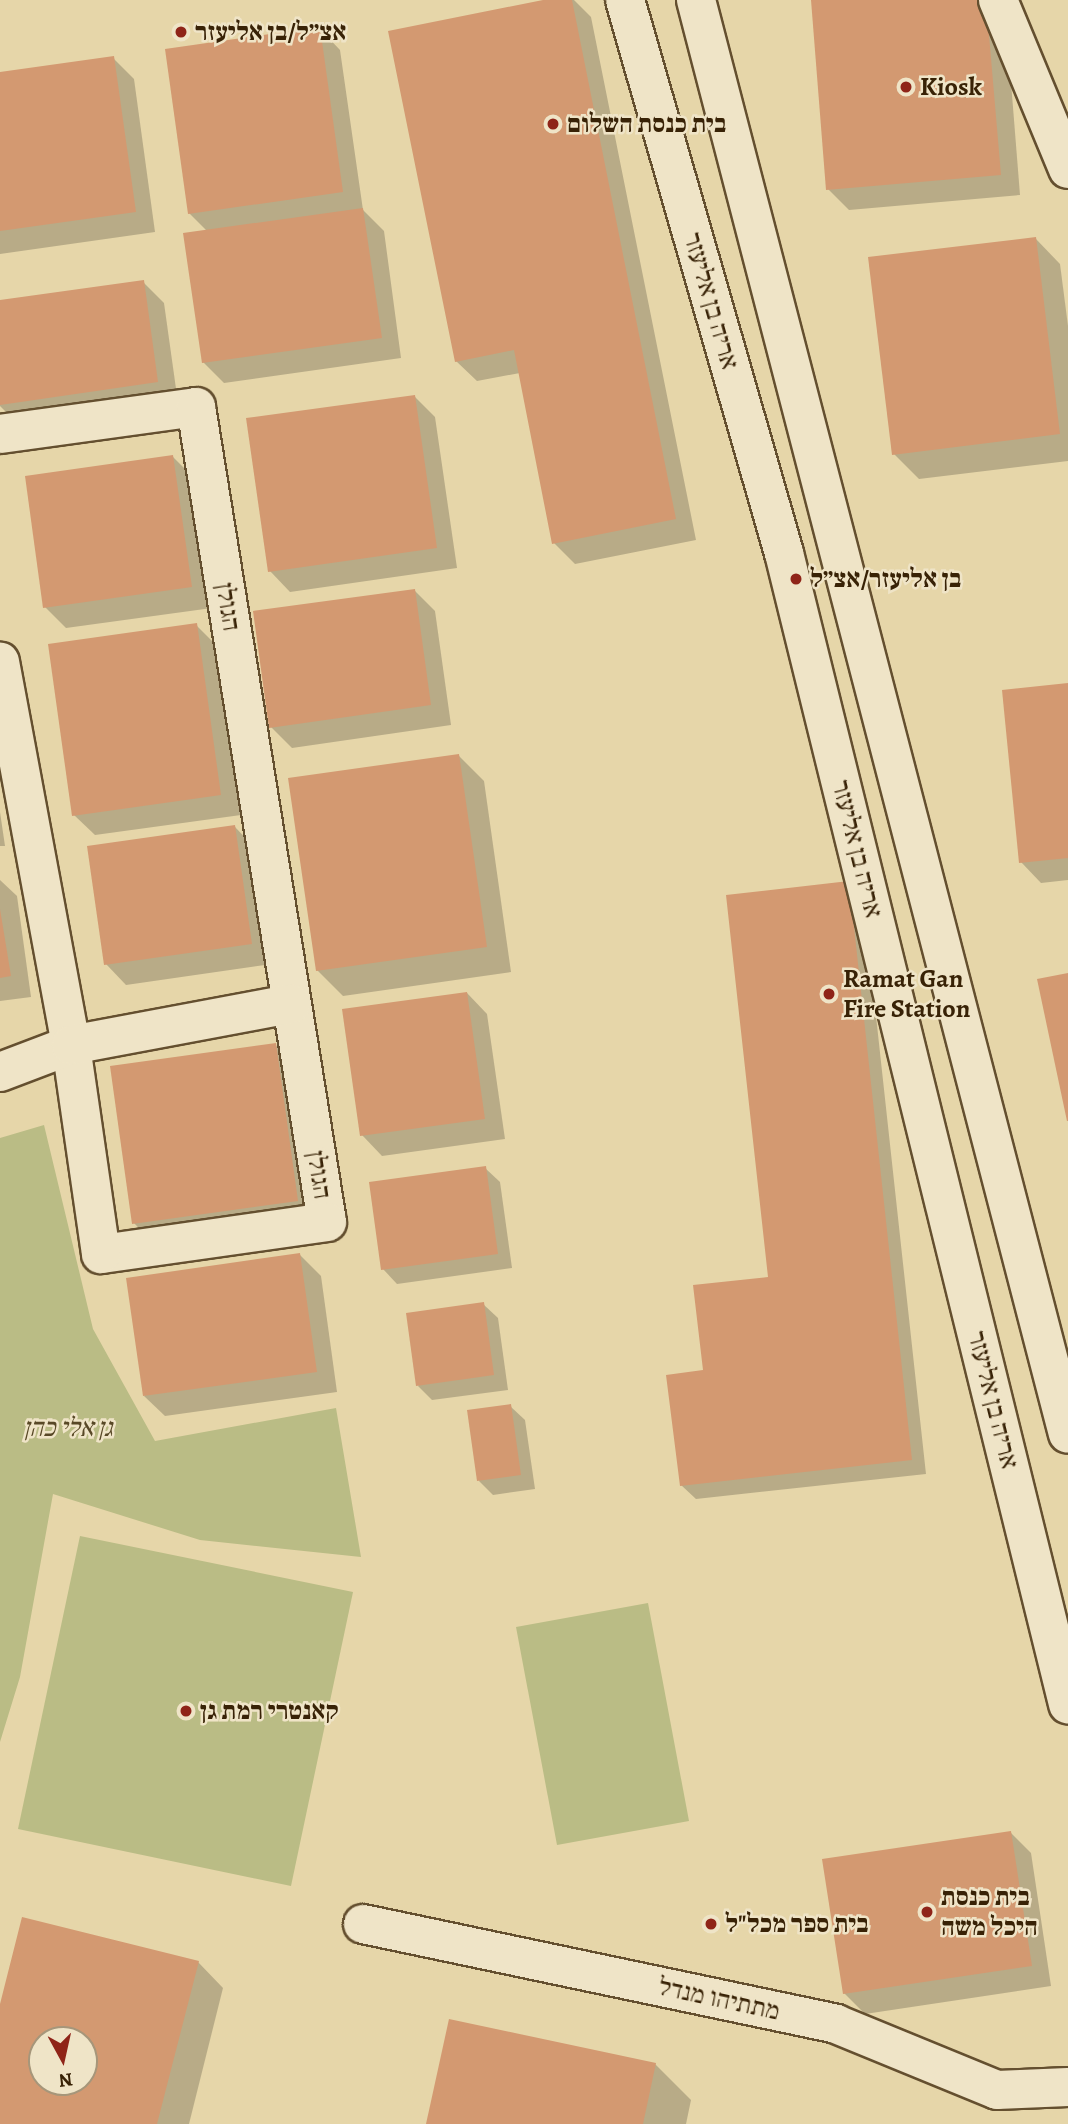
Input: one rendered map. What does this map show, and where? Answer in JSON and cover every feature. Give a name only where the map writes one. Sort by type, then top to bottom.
[{"type":"street","name":"אריה בן אליעזר","points":[[625,0],[784,554],[1065,1682]]},
{"type":"street","points":[[696,0],[1068,1434]]},
{"type":"street","points":[[998,0],[1068,169]]},
{"type":"street","name":"הגולן","points":[[0,434],[197,407],[327,1222],[101,1254],[71,1045]]},
{"type":"street","points":[[0,662],[71,1045]]},
{"type":"street","points":[[0,1072],[71,1045],[291,1004]]},
{"type":"street","name":"מתתיהו מנדל","points":[[363,1924],[836,2024],[996,2090],[1068,2087]]},
{"type":"green space","name":"גן אלי כהן","points":[[44,1125],[93,1329],[155,1441],[336,1408],[361,1557],[200,1540],[53,1494],[20,1677],[0,1742],[0,1138]]},
{"type":"green space","name":"קאנטרי רמת גן","points":[[80,1536],[353,1592],[291,1886],[18,1829]]},
{"type":"green space","points":[[648,1603],[689,1821],[557,1845],[516,1627]]},
{"type":"building","points":[[543,0],[572,0],[676,519],[552,544],[514,350],[455,362],[388,31]]},
{"type":"building","name":"Kiosk","points":[[811,0],[986,0],[1001,175],[826,190]]},
{"type":"building","points":[[320,27],[343,192],[188,214],[165,49]]},
{"type":"building","points":[[114,56],[136,212],[0,231],[0,72]]},
{"type":"building","points":[[363,208],[382,338],[202,363],[183,233]]},
{"type":"building","points":[[1036,237],[1060,434],[892,455],[868,257]]},
{"type":"building","points":[[144,280],[158,382],[0,405],[0,300]]},
{"type":"building","points":[[415,395],[437,548],[268,572],[246,418]]},
{"type":"building","points":[[173,455],[192,587],[43,608],[25,476]]},
{"type":"building","points":[[415,589],[431,705],[269,728],[253,611]]},
{"type":"building","points":[[197,623],[221,795],[72,816],[48,644]]},
{"type":"building","points":[[1068,683],[1068,858],[1019,863],[1002,690]]},
{"type":"building","points":[[459,754],[487,947],[316,971],[288,778]]},
{"type":"building","points":[[235,825],[252,944],[104,965],[87,846]]},
{"type":"building","points":[[849,881],[912,1460],[680,1486],[666,1375],[703,1370],[693,1285],[768,1277],[726,895]]},
{"type":"building","points":[[0,909],[11,976],[0,978]]},
{"type":"building","points":[[1068,973],[1068,1121],[1067,1121],[1037,979]]},
{"type":"building","points":[[467,992],[485,1119],[360,1136],[342,1009]]},
{"type":"building","points":[[276,1043],[298,1201],[132,1224],[110,1066]]},
{"type":"building","points":[[486,1166],[498,1254],[381,1270],[369,1182]]},
{"type":"building","points":[[300,1253],[317,1372],[143,1396],[126,1278]]},
{"type":"building","points":[[484,1302],[494,1375],[416,1386],[406,1313]]},
{"type":"building","points":[[511,1404],[521,1475],[477,1481],[467,1410]]},
{"type":"building","name":"בית כנסת היכל משה","points":[[1011,1831],[1032,1966],[843,1994],[822,1859]]},
{"type":"building","points":[[22,1917],[199,1961],[157,2124],[0,2124],[0,2004]]},
{"type":"building","points":[[449,2019],[656,2063],[643,2124],[426,2124]]},
{"type":"place","name":"אצ״ל/בן אליעזר","points":[[181,32]]},
{"type":"place","name":"Kiosk","points":[[906,87]]},
{"type":"place","name":"בית כנסת השלום","points":[[553,124]]},
{"type":"place","name":"בן אליעזר/אצ״ל","points":[[796,579]]},
{"type":"place","name":"Ramat Gan Fire Station","points":[[829,994]]},
{"type":"place","name":"קאנטרי רמת גן","points":[[186,1711]]},
{"type":"place","name":"בית כנסת היכל משה","points":[[927,1912]]},
{"type":"place","name":"בית ספר מכל\"ל","points":[[711,1924]]}]
